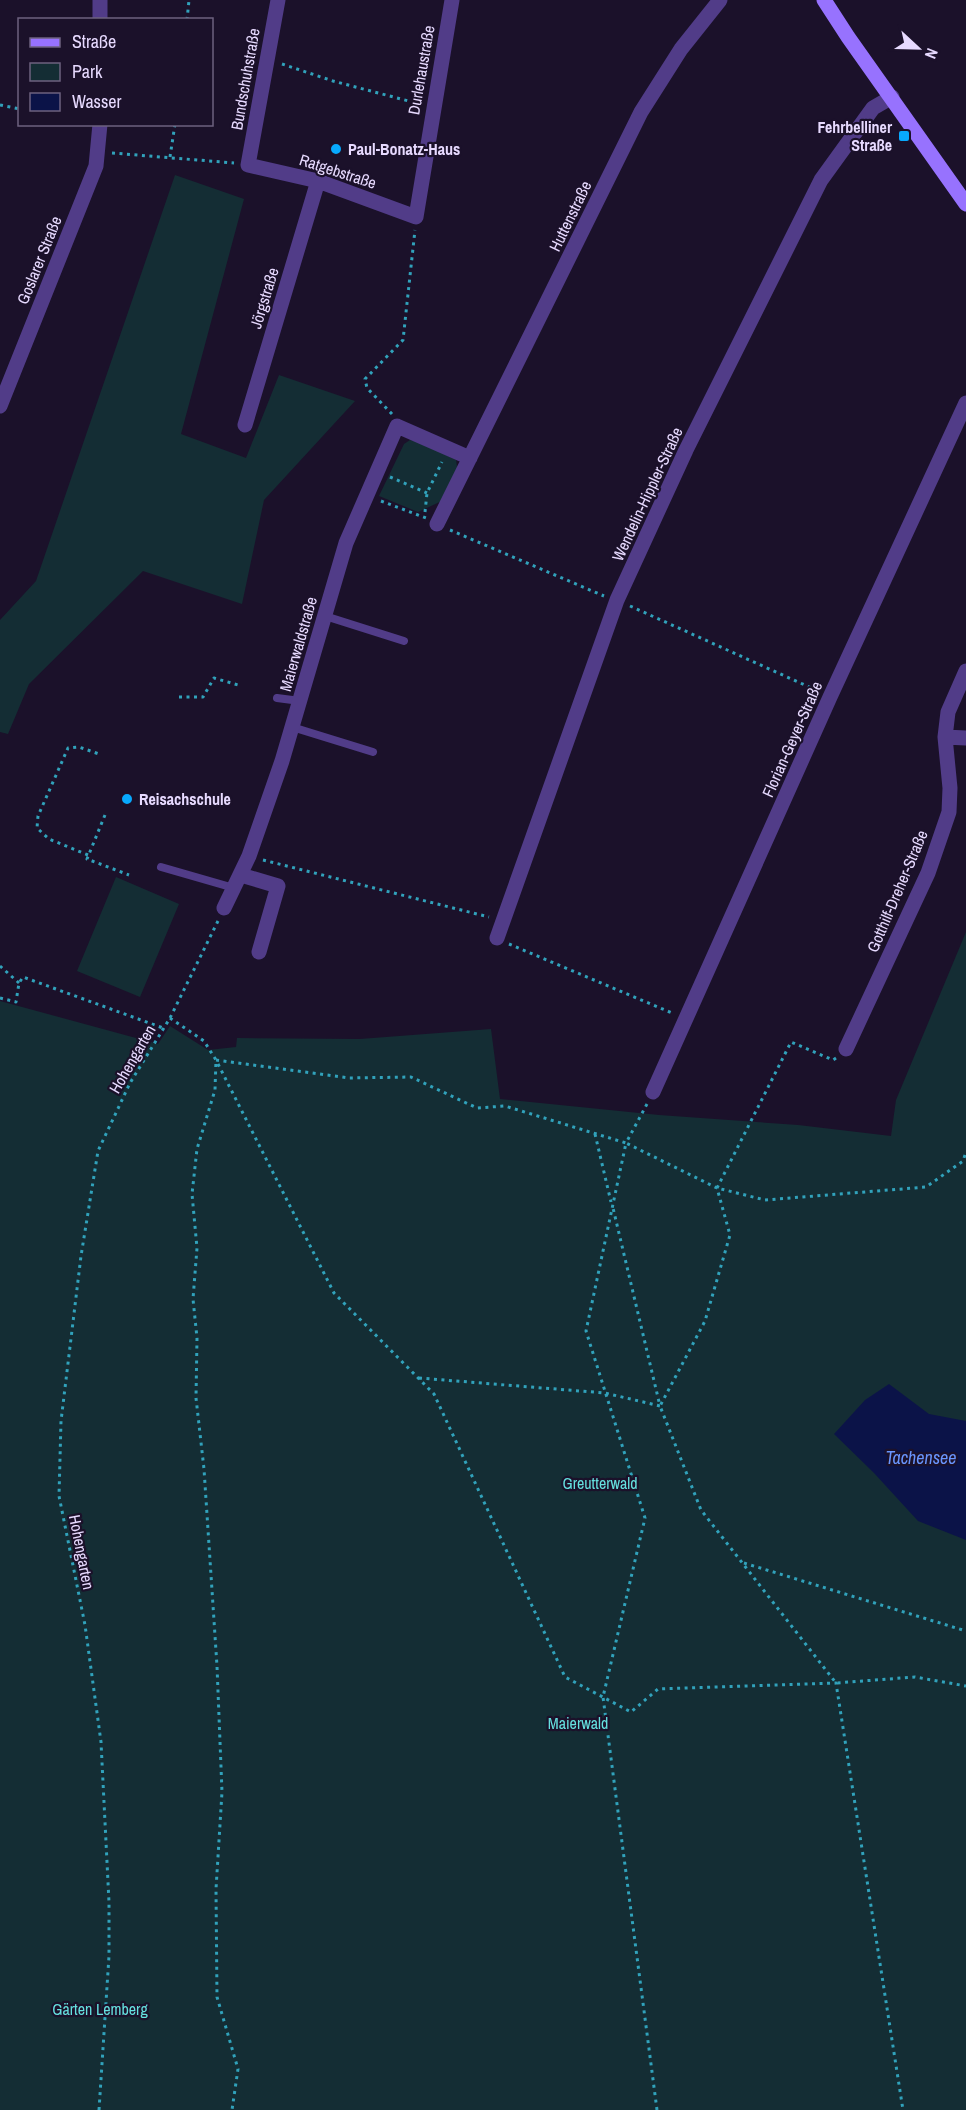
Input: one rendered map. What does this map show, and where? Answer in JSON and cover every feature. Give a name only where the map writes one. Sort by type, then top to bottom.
[{"type":"main road","points":[[824,0],[966,204]]},
{"type":"street","points":[[100,0],[100,18]]},
{"type":"street","name":"Bundschuhstraße","points":[[248,165],[278,0]]},
{"type":"street","name":"Durlehaustraße","points":[[416,217],[452,0]]},
{"type":"street","name":"Huttenstraße","points":[[436,523],[641,112],[681,49],[720,0]]},
{"type":"street","name":"Wendelin-Hippler-Straße","points":[[497,938],[617,600],[686,450],[821,180],[873,108],[892,97]]},
{"type":"street","name":"Goslarer Straße","points":[[0,406],[96,166],[100,126]]},
{"type":"street","name":"Ratgebstraße","points":[[248,165],[318,181],[416,217]]},
{"type":"street","name":"Jörgstraße","points":[[245,425],[318,181]]},
{"type":"street","name":"Florian-Geyer-Straße","points":[[653,1092],[830,697],[966,403]]},
{"type":"street","points":[[397,426],[470,458]]},
{"type":"street","name":"Maierwaldstraße","points":[[224,908],[249,856],[292,727],[346,543],[397,426]]},
{"type":"street","name":"Gotthilf-Dreher-Straße","points":[[846,1049],[928,873],[949,812],[950,788],[945,737],[948,712],[966,671]]},
{"type":"street","points":[[945,737],[966,738]]},
{"type":"street","points":[[237,881],[278,886],[259,952]]},
{"type":"lane","points":[[325,616],[404,641]]},
{"type":"lane","points":[[277,698],[300,701]]},
{"type":"lane","points":[[292,727],[373,752]]},
{"type":"lane","points":[[161,867],[237,881]]},
{"type":"path","points":[[187,18],[189,0]]},
{"type":"path","points":[[267,59],[333,81],[433,107]]},
{"type":"path","points":[[0,105],[18,109]]},
{"type":"path","points":[[170,157],[175,126]]},
{"type":"path","points":[[124,154],[248,165]]},
{"type":"path","points":[[397,426],[390,411],[368,388],[365,379],[403,340],[416,217]]},
{"type":"path","points":[[436,523],[427,494],[443,460]]},
{"type":"path","points":[[376,471],[427,494]]},
{"type":"path","points":[[387,503],[602,595]]},
{"type":"path","points":[[629,606],[818,691]]},
{"type":"path","points":[[179,697],[203,697],[214,678],[238,685]]},
{"type":"path","points":[[88,855],[49,839],[38,828],[38,816],[68,748],[79,747],[99,753]]},
{"type":"path","points":[[105,815],[87,858],[129,875]]},
{"type":"path","points":[[249,856],[476,913]]},
{"type":"path","name":"Hohengarten","points":[[99,2110],[109,1956],[109,1902],[101,1742],[85,1625],[59,1496],[61,1421],[81,1256],[98,1151],[130,1083],[170,1018],[224,908]]},
{"type":"path","points":[[497,938],[686,1019]]},
{"type":"path","points":[[0,966],[19,983]]},
{"type":"path","points":[[0,998],[16,1002],[19,983],[23,977],[164,1028]]},
{"type":"path","points":[[170,1018],[204,1041],[216,1060],[334,1293],[435,1394],[565,1677],[631,1712],[658,1689],[836,1683],[915,1677],[966,1686]]},
{"type":"path","points":[[660,1406],[705,1321],[730,1234],[717,1188],[791,1042],[833,1060],[846,1049]]},
{"type":"path","points":[[216,1060],[349,1078],[411,1077],[477,1108],[505,1106],[626,1143],[717,1188],[765,1200],[926,1187],[963,1161],[966,1152]]},
{"type":"path","points":[[216,1060],[215,1090],[197,1149],[192,1194],[197,1248],[193,1299],[197,1338],[196,1398],[204,1469],[217,1666],[222,1792],[216,1889],[218,1997],[238,2069],[232,2110]]},
{"type":"path","points":[[653,1092],[626,1143],[586,1331],[645,1518],[603,1697],[657,2110]]},
{"type":"path","points":[[595,1134],[660,1406],[701,1510],[836,1683],[903,2110]]},
{"type":"path","points":[[419,1378],[605,1393],[660,1406]]},
{"type":"path","points":[[742,1562],[966,1631]]},
{"type":"green space","points":[[175,175],[244,199],[181,434],[246,458],[279,375],[355,401],[264,500],[242,604],[143,571],[29,684],[8,734],[0,732],[0,620],[36,581]]},
{"type":"green space","points":[[410,440],[420,442],[456,460],[458,473],[444,500],[418,512],[379,496],[404,444]]},
{"type":"green space","points":[[116,877],[179,904],[140,997],[77,971]]},
{"type":"green space","name":"Maierwald","points":[[966,932],[966,2110],[0,2110],[0,1001],[158,1044],[170,1026],[208,1050],[236,1047],[237,1038],[360,1039],[491,1029],[500,1099],[659,1115],[798,1125],[891,1136],[896,1100]]},
{"type":"water","name":"Tachensee","points":[[889,1384],[929,1414],[966,1421],[966,1540],[918,1521],[834,1434],[865,1400]]},
{"type":"place","name":"Fehrbelliner Straße","points":[[904,136]]},
{"type":"place","name":"Paul-Bonatz-Haus","points":[[336,149]]},
{"type":"place","name":"Reisachschule","points":[[127,799]]},
{"type":"park label","name":"Greutterwald","points":[[600,1483]]},
{"type":"park label","name":"Gärten Lemberg","points":[[100,2009]]}]
